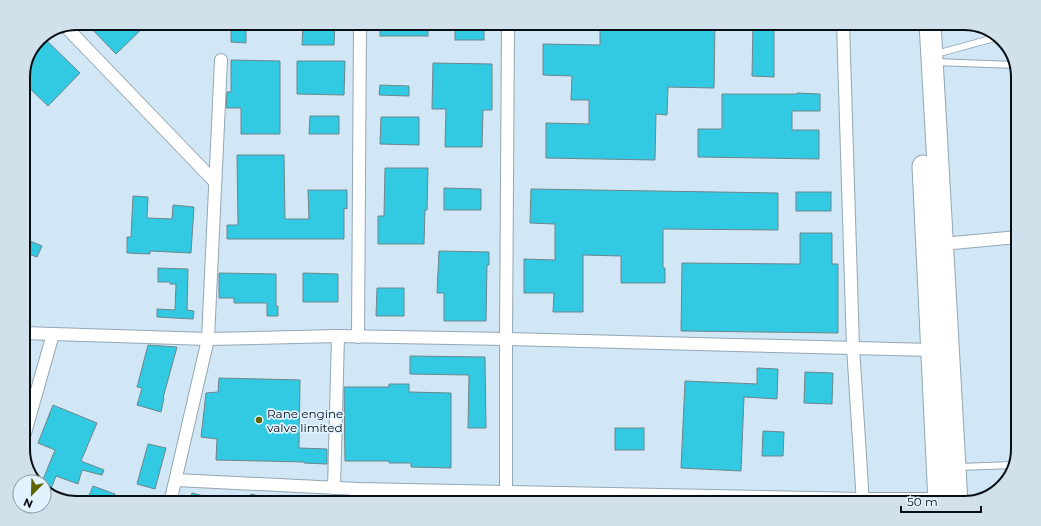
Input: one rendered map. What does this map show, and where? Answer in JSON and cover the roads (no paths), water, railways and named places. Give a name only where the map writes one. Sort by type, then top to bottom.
[{"type":"highway","points":[[916,30],[931,350],[946,468]]},
{"type":"highway","points":[[930,30],[942,244],[945,496]]},
{"type":"street","points":[[358,337],[360,30]]},
{"type":"street","points":[[506,496],[508,30]]},
{"type":"street","points":[[843,30],[853,347],[863,496]]},
{"type":"street","points":[[70,31],[215,182]]},
{"type":"street","points":[[172,496],[208,339],[221,60]]},
{"type":"street","points":[[942,244],[1011,237]]},
{"type":"street","points":[[30,333],[208,339],[338,336],[506,339],[931,350]]},
{"type":"street","points":[[30,415],[53,334]]},
{"type":"street","points":[[334,488],[338,336]]},
{"type":"street","points":[[176,480],[473,496]]},
{"type":"street","points":[[356,496],[358,489]]},
{"type":"lane","points":[[931,58],[992,40]]},
{"type":"lane","points":[[931,58],[1009,64]]},
{"type":"lane","points":[[946,468],[1008,465]]},
{"type":"place","name":"Rane engine valve limited","points":[[259,420]]}]
